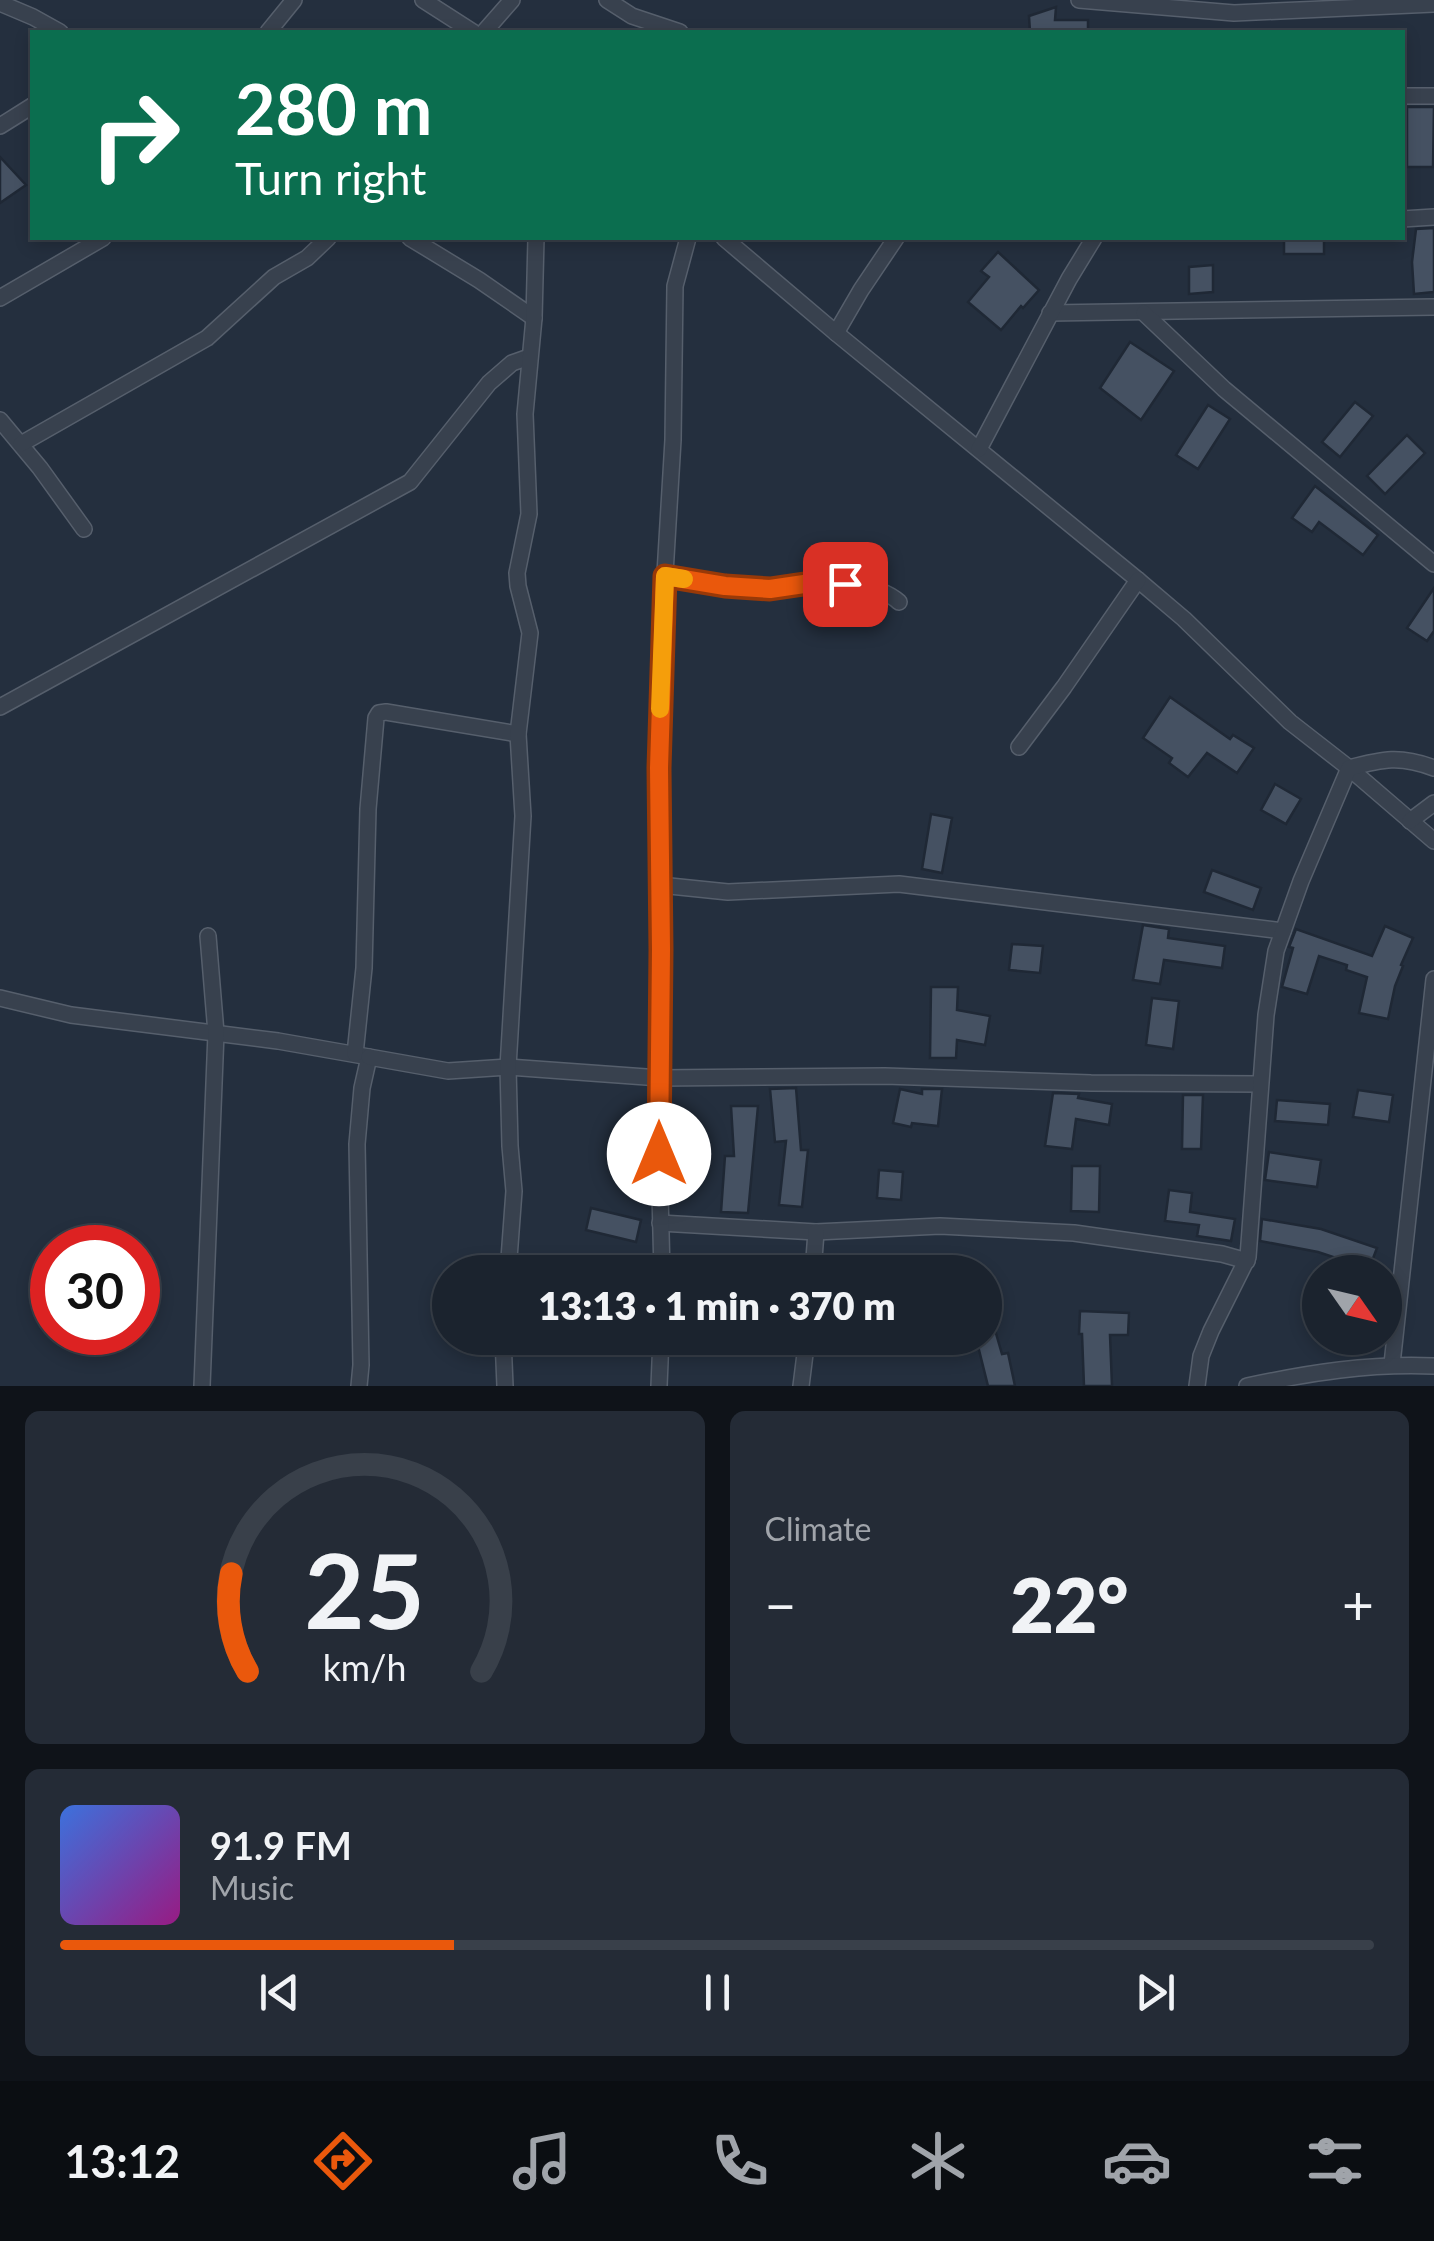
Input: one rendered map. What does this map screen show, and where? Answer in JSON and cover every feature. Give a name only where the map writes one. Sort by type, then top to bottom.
[{"type":"street","points":[[270,30],[294,0]]},
{"type":"street","points":[[424,0],[470,30]]},
{"type":"street","points":[[486,30],[512,0]]},
{"type":"street","points":[[607,0],[632,16],[674,30]]},
{"type":"street","points":[[1079,0],[1234,13],[1434,4]]},
{"type":"street","points":[[0,4],[56,30]]},
{"type":"street","points":[[1405,96],[1434,96]]},
{"type":"street","points":[[0,126],[30,107]]},
{"type":"street","points":[[1405,219],[1434,218]]},
{"type":"street","points":[[0,298],[100,240]]},
{"type":"street","points":[[21,444],[207,338],[274,277],[308,258],[326,240]]},
{"type":"street","points":[[413,240],[534,318]]},
{"type":"street","points":[[509,1255],[514,1191],[508,1067],[523,816],[518,734],[530,633],[518,573],[529,514],[526,414],[536,240]]},
{"type":"street","points":[[661,1255],[659,750],[673,440],[675,286],[687,240]]},
{"type":"street","points":[[726,240],[1184,619],[1290,722],[1434,840]]},
{"type":"street","points":[[836,333],[895,240]]},
{"type":"street","points":[[979,449],[1093,240]]},
{"type":"street","points":[[1050,313],[1434,307]]},
{"type":"street","points":[[1144,313],[1224,389],[1434,564]]},
{"type":"street","points":[[0,707],[410,482],[489,384],[512,363],[529,357]]},
{"type":"street","points":[[0,420],[84,529]]},
{"type":"street","points":[[665,576],[770,589],[845,584],[884,592],[899,602]]},
{"type":"street","points":[[1019,747],[1138,580]]},
{"type":"street","points":[[359,1386],[362,1365],[356,1144],[362,1088],[368,809],[376,718],[379,712],[386,712],[518,734]]},
{"type":"street","points":[[1349,768],[1388,758],[1434,768]]},
{"type":"street","points":[[1197,1386],[1201,1356],[1210,1331],[1247,1261],[1266,1015],[1276,951],[1349,768]]},
{"type":"street","points":[[1410,821],[1434,803]]},
{"type":"street","points":[[660,885],[728,892],[899,884],[1283,931]]},
{"type":"street","points":[[202,1386],[216,1034],[208,936]]},
{"type":"street","points":[[1392,1364],[1434,979]]},
{"type":"street","points":[[0,998],[71,1015],[362,1055],[448,1071],[508,1067],[660,1078],[885,1076],[1260,1084]]},
{"type":"street","points":[[660,1223],[816,1232],[940,1226],[1074,1233],[1247,1261]]},
{"type":"street","points":[[814,1255],[816,1232]]},
{"type":"street","points":[[504,1355],[505,1386]]},
{"type":"street","points":[[659,1386],[660,1355]]},
{"type":"street","points":[[802,1386],[806,1355]]},
{"type":"street","points":[[1247,1386],[1320,1371],[1392,1364],[1434,1366]]},
{"type":"building","points":[[1056,7],[1055,20],[1088,20],[1088,30],[1030,30],[1029,16]]},
{"type":"building","points":[[1407,107],[1434,107],[1433,167],[1407,167]]},
{"type":"building","points":[[0,157],[26,185],[0,203]]},
{"type":"building","points":[[1434,228],[1434,292],[1414,294],[1416,229]]},
{"type":"building","points":[[1284,240],[1324,240],[1324,254],[1284,254]]},
{"type":"building","points":[[998,252],[1039,290],[1001,330],[968,302],[989,277],[981,271]]},
{"type":"building","points":[[1213,265],[1213,292],[1189,294],[1189,267]]},
{"type":"building","points":[[1130,342],[1174,371],[1141,420],[1100,388]]},
{"type":"building","points":[[1355,402],[1373,416],[1340,457],[1322,442]]},
{"type":"building","points":[[1208,405],[1230,419],[1198,469],[1176,455]]},
{"type":"building","points":[[1407,435],[1425,453],[1385,494],[1367,476]]},
{"type":"building","points":[[1315,486],[1378,535],[1363,555],[1319,522],[1312,532],[1292,518]]},
{"type":"building","points":[[1434,588],[1434,631],[1427,641],[1407,628]]},
{"type":"building","points":[[1170,697],[1230,739],[1233,735],[1254,748],[1237,773],[1207,753],[1188,777],[1169,763],[1172,758],[1143,738]]},
{"type":"building","points":[[1275,784],[1301,799],[1286,824],[1261,810]]},
{"type":"building","points":[[931,814],[952,818],[942,873],[922,869]]},
{"type":"building","points":[[1212,870],[1261,888],[1253,910],[1204,892]]},
{"type":"building","points":[[1143,925],[1169,929],[1168,938],[1225,946],[1222,968],[1164,960],[1160,984],[1133,980]]},
{"type":"building","points":[[1385,926],[1413,938],[1401,965],[1388,1019],[1359,1013],[1367,977],[1319,956],[1307,994],[1282,987],[1296,929],[1372,956]]},
{"type":"building","points":[[1012,944],[1043,946],[1040,973],[1009,970]]},
{"type":"building","points":[[931,987],[958,987],[957,1010],[990,1016],[985,1045],[957,1040],[956,1058],[930,1058]]},
{"type":"building","points":[[1152,998],[1179,1001],[1173,1049],[1146,1045]]},
{"type":"building","points":[[796,1088],[801,1150],[808,1150],[802,1207],[779,1205],[786,1141],[775,1142],[770,1089]]},
{"type":"building","points":[[900,1089],[922,1094],[922,1089],[942,1089],[938,1126],[893,1123]]},
{"type":"building","points":[[1358,1090],[1393,1095],[1389,1122],[1353,1117]]},
{"type":"building","points":[[1053,1093],[1079,1094],[1078,1098],[1112,1104],[1109,1125],[1076,1119],[1072,1149],[1045,1146]]},
{"type":"building","points":[[1183,1095],[1203,1095],[1201,1149],[1182,1149]]},
{"type":"building","points":[[1277,1100],[1330,1104],[1328,1125],[1275,1121]]},
{"type":"building","points":[[731,1106],[758,1106],[748,1213],[721,1212],[725,1156],[734,1156]]},
{"type":"building","points":[[1269,1152],[1321,1160],[1317,1187],[1265,1180]]},
{"type":"building","points":[[1072,1166],[1100,1166],[1099,1212],[1071,1211]]},
{"type":"building","points":[[879,1170],[903,1172],[901,1200],[877,1198]]},
{"type":"building","points":[[1169,1190],[1192,1193],[1190,1212],[1235,1219],[1231,1241],[1197,1236],[1199,1225],[1165,1221]]},
{"type":"building","points":[[591,1208],[641,1220],[636,1242],[586,1230]]},
{"type":"building","points":[[1262,1219],[1321,1229],[1377,1248],[1374,1255],[1327,1255],[1260,1241]]},
{"type":"building","points":[[1080,1311],[1129,1313],[1128,1335],[1110,1335],[1112,1386],[1084,1386]]},
{"type":"building","points":[[1008,1353],[1015,1386],[988,1386],[980,1355]]},
{"type":"slow traffic","points":[[660,709],[665,576],[684,579]]},
{"type":"route","points":[[659,1154],[659,768],[665,576],[770,589],[845,584]]}]
